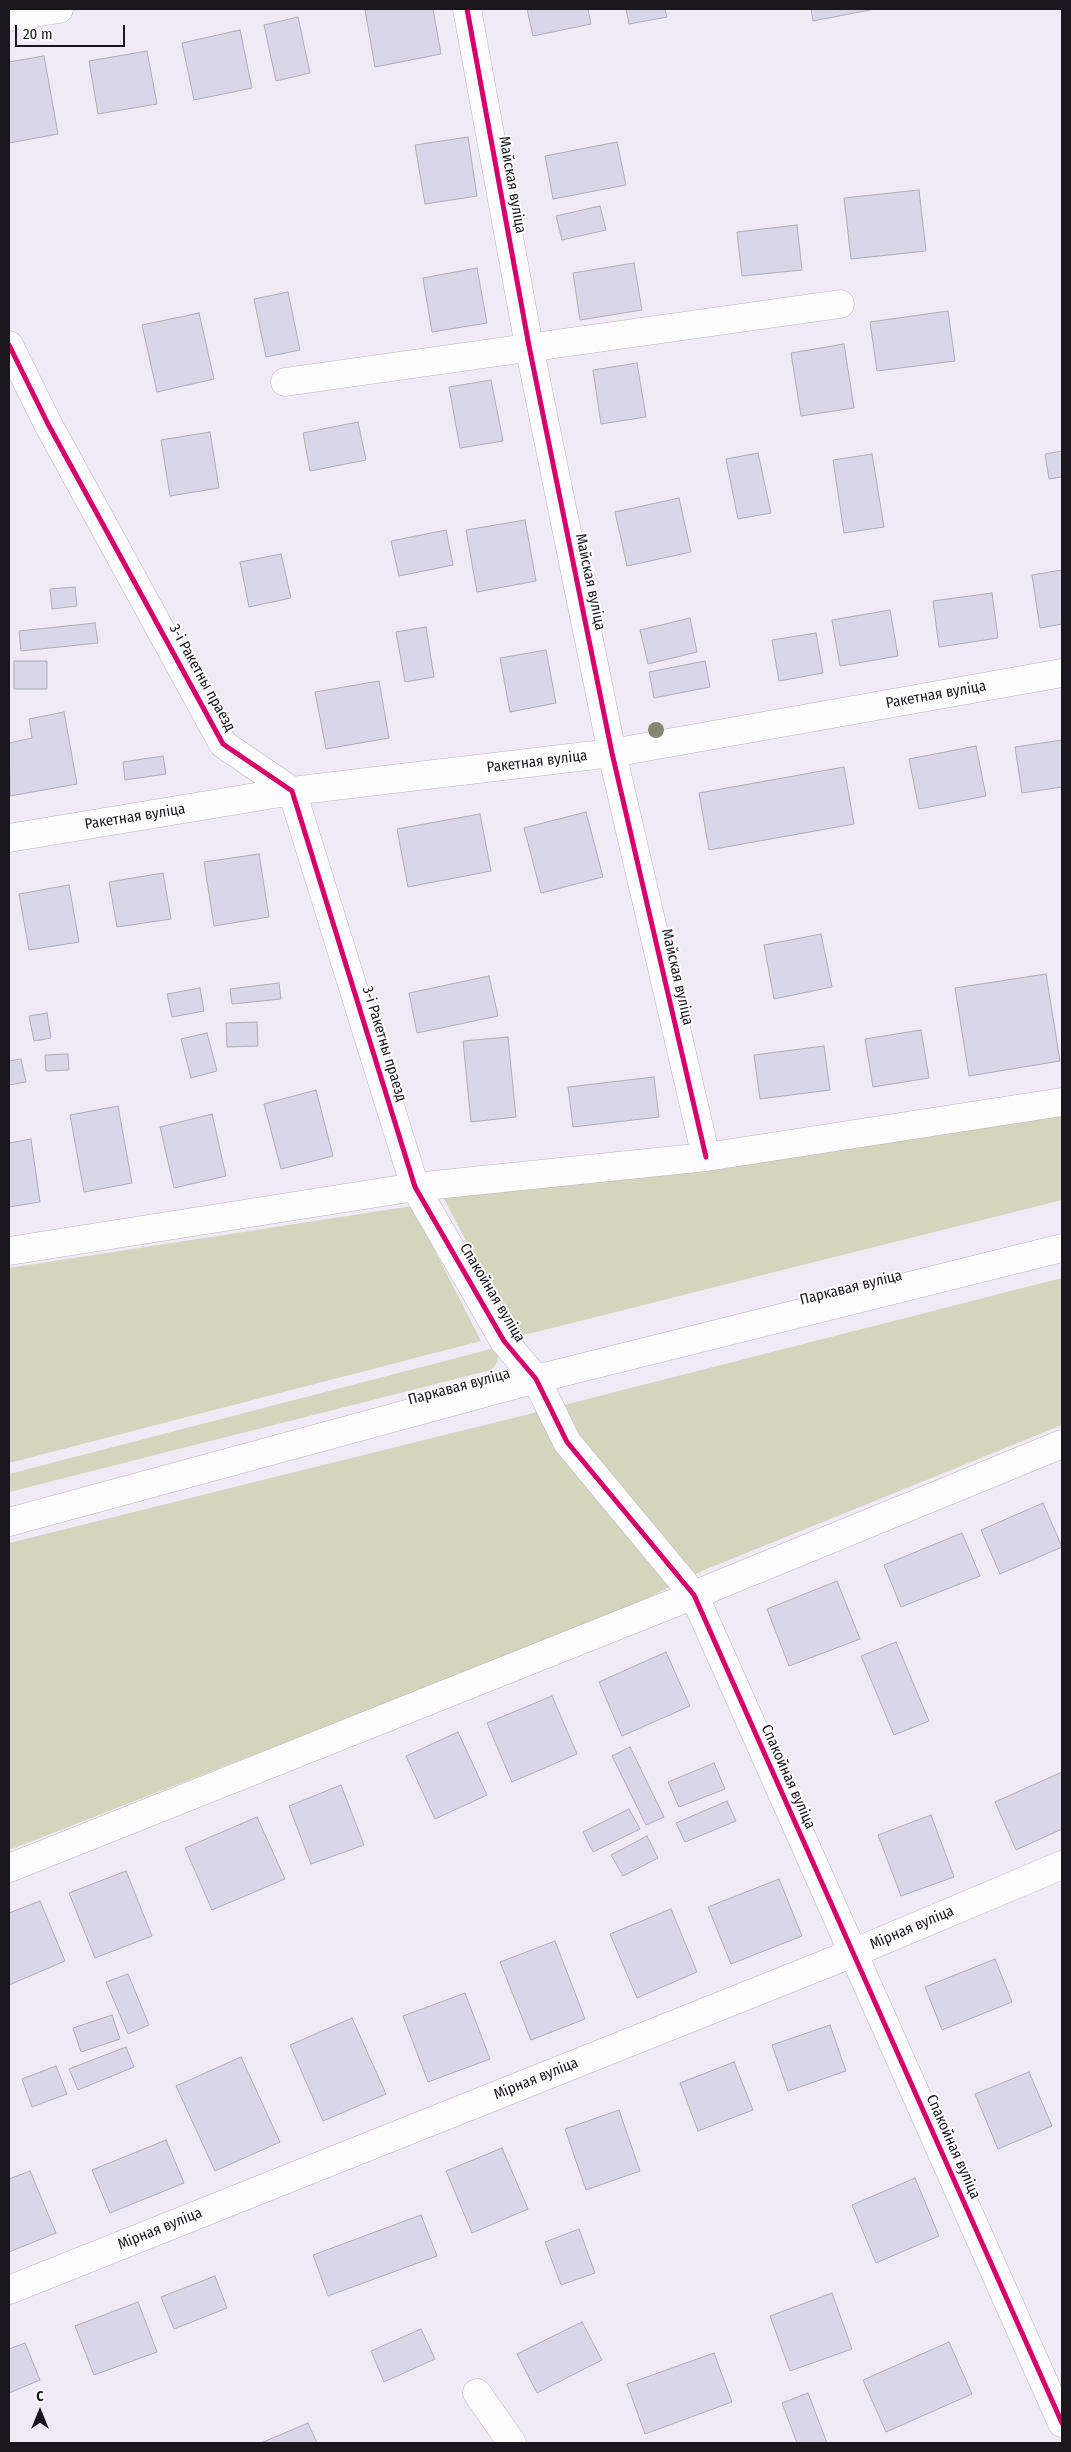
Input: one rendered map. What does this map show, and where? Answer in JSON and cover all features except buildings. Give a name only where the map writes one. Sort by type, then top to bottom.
[{"type":"street","points":[[9,17],[59,9]]},
{"type":"street","name":"Майская вуліца","points":[[467,9],[529,346],[612,753],[706,1157]]},
{"type":"street","points":[[284,382],[529,346],[840,304]]},
{"type":"street","name":"3-і Ракетны праезд","points":[[9,345],[53,432],[223,744],[292,791],[415,1187]]},
{"type":"street","name":"Ракетная вуліца","points":[[9,838],[292,791],[612,753],[1062,673]]},
{"type":"street","points":[[9,1251],[415,1187],[706,1157],[1062,1102]]},
{"type":"street","name":"Спакойная вуліца","points":[[415,1187],[504,1341],[536,1379],[567,1442],[694,1595],[1062,2423]]},
{"type":"street","name":"Паркавая вуліца","points":[[9,1522],[536,1379],[1062,1248]]},
{"type":"street","points":[[9,1868],[694,1595],[1062,1444]]},
{"type":"street","name":"Мірная вуліца","points":[[9,2290],[853,1953],[1062,1865]]},
{"type":"street","points":[[477,2393],[512,2443]]},
{"type":"green space","points":[[1062,1108],[1062,1200],[516,1337],[442,1195]]},
{"type":"green space","points":[[412,1206],[481,1341],[9,1463],[9,1268]]},
{"type":"green space","points":[[1062,1278],[1062,1425],[702,1571],[613,1615],[9,1850],[9,1543],[525,1415]]},
{"type":"green space","points":[[491,1349],[497,1351],[499,1355],[496,1364],[491,1370],[9,1492],[9,1474]]},
{"type":"cycle path","points":[[467,9],[529,346],[612,753],[706,1157]]},
{"type":"cycle path","points":[[9,345],[48,424],[223,744],[292,791],[415,1187],[504,1341],[536,1379],[567,1442],[694,1595],[1062,2423]]}]
